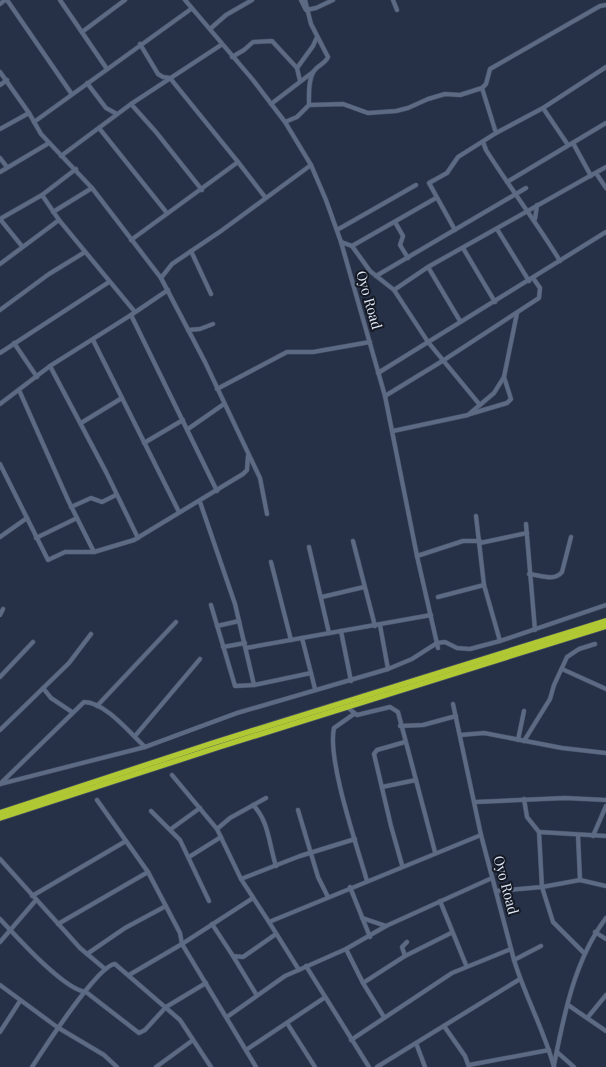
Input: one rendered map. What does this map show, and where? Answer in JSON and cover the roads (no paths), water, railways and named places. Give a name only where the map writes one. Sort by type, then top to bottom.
[{"type":"highway","points":[[0,812],[222,740],[606,621]]},
{"type":"highway","points":[[0,818],[606,626]]},
{"type":"street","points":[[0,4],[6,0],[71,93]]},
{"type":"street","points":[[60,0],[107,69]]},
{"type":"street","points":[[114,0],[118,4]]},
{"type":"street","points":[[82,32],[125,0]]},
{"type":"street","name":"Oyo Road","points":[[185,0],[285,122],[311,165],[341,242],[385,396],[417,556],[438,648]]},
{"type":"street","points":[[210,29],[226,15],[252,0]]},
{"type":"street","points":[[271,104],[326,62],[328,57],[301,0]]},
{"type":"street","points":[[305,0],[306,10]]},
{"type":"street","points":[[306,10],[316,8],[333,0]]},
{"type":"street","points":[[393,0],[397,10]]},
{"type":"street","points":[[309,105],[343,104],[368,113],[396,111],[408,108],[428,98],[445,94],[460,95],[482,88],[486,84],[490,69],[600,6],[606,5]]},
{"type":"street","points":[[34,122],[71,93],[191,8]]},
{"type":"street","points":[[297,68],[314,46],[317,37]]},
{"type":"street","points":[[232,57],[253,42],[272,41],[297,68],[300,81]]},
{"type":"street","points":[[140,44],[158,74],[170,78],[265,197]]},
{"type":"street","points":[[61,156],[131,104],[221,45]]},
{"type":"street","points":[[455,230],[429,183],[447,173],[458,157],[496,133],[543,108],[606,67]]},
{"type":"street","points":[[285,122],[297,117],[309,105],[310,80],[314,71]]},
{"type":"street","points":[[0,72],[49,143],[76,169],[92,188],[161,278],[260,478],[267,514]]},
{"type":"street","points":[[0,84],[7,80]]},
{"type":"street","points":[[87,83],[106,108],[117,114]]},
{"type":"street","points":[[482,88],[496,133]]},
{"type":"street","points":[[131,104],[202,190]]},
{"type":"street","points":[[543,108],[591,176]]},
{"type":"street","points":[[0,129],[29,113]]},
{"type":"street","points":[[507,182],[606,123]]},
{"type":"street","points":[[99,128],[167,213]]},
{"type":"street","points":[[483,142],[486,150],[515,195],[526,212],[535,219],[560,261]]},
{"type":"street","points":[[0,172],[49,143]]},
{"type":"street","points":[[0,158],[7,167]]},
{"type":"street","points":[[131,240],[238,162]]},
{"type":"street","points":[[161,278],[168,267],[311,165]]},
{"type":"street","points":[[394,290],[428,267],[606,167]]},
{"type":"street","points":[[20,247],[0,219],[42,195],[76,169]]},
{"type":"street","points":[[596,173],[606,188]]},
{"type":"street","points":[[336,230],[416,186]]},
{"type":"street","points":[[53,212],[92,188]]},
{"type":"street","points":[[376,276],[526,188]]},
{"type":"street","points":[[42,195],[59,220],[133,314],[217,491]]},
{"type":"street","points":[[352,246],[436,198]]},
{"type":"street","points":[[535,219],[537,205]]},
{"type":"street","points":[[0,264],[20,247],[59,220]]},
{"type":"street","points":[[395,222],[403,236],[400,245],[408,258]]},
{"type":"street","points":[[497,228],[528,281]]},
{"type":"street","points":[[378,372],[495,302],[606,232]]},
{"type":"street","points":[[341,242],[352,246],[370,270],[394,290],[428,342],[480,405]]},
{"type":"street","points":[[463,248],[495,302]]},
{"type":"street","points":[[191,251],[211,294]]},
{"type":"street","points":[[0,310],[49,274],[85,252]]},
{"type":"street","points":[[428,267],[460,322]]},
{"type":"street","points":[[385,396],[539,298],[540,288],[533,278]]},
{"type":"street","points":[[0,353],[109,282]]},
{"type":"street","points":[[0,404],[50,366],[168,290]]},
{"type":"street","points":[[468,415],[494,392],[504,377],[517,313]]},
{"type":"street","points":[[188,330],[200,330],[213,324]]},
{"type":"street","points":[[93,340],[179,512]]},
{"type":"street","points":[[217,389],[287,352],[313,352],[370,342]]},
{"type":"street","points":[[14,343],[37,377]]},
{"type":"street","points":[[50,366],[81,423],[138,538]]},
{"type":"street","points":[[393,431],[468,415],[507,403],[511,398],[504,377]]},
{"type":"street","points":[[19,390],[71,506],[94,552]]},
{"type":"street","points":[[81,423],[122,398]]},
{"type":"street","points":[[188,429],[224,404]]},
{"type":"street","points":[[144,443],[183,420]]},
{"type":"street","points":[[0,464],[48,560],[65,552],[94,552],[138,538],[179,512],[200,502],[243,474],[247,470],[248,454]]},
{"type":"street","points":[[71,506],[91,498],[102,502],[116,496]]},
{"type":"street","points":[[200,502],[216,544],[239,621],[254,685]]},
{"type":"street","points":[[476,516],[484,585],[500,642]]},
{"type":"street","points":[[0,537],[27,518]]},
{"type":"street","points":[[36,538],[77,518]]},
{"type":"street","points":[[526,524],[535,630]]},
{"type":"street","points":[[417,556],[464,541],[480,542],[526,533]]},
{"type":"street","points":[[529,574],[554,578],[560,576],[571,537]]},
{"type":"street","points":[[353,541],[375,626]]},
{"type":"street","points":[[309,547],[329,633]]},
{"type":"street","points":[[271,562],[290,640]]},
{"type":"street","points":[[438,597],[484,585]]},
{"type":"street","points":[[322,597],[364,586]]},
{"type":"street","points":[[211,605],[235,686],[254,685],[311,673]]},
{"type":"street","points":[[0,784],[145,747],[229,716],[315,689],[350,681],[388,669],[412,660],[437,643],[445,642],[457,648],[470,649],[500,642],[606,605]]},
{"type":"street","points":[[0,615],[3,609]]},
{"type":"street","points":[[246,648],[431,615]]},
{"type":"street","points":[[217,626],[239,621]]},
{"type":"street","points":[[98,706],[176,622]]},
{"type":"street","points":[[380,625],[388,669]]},
{"type":"street","points":[[341,631],[350,681]]},
{"type":"street","points":[[0,730],[69,663],[90,634]]},
{"type":"street","points":[[302,638],[315,689]]},
{"type":"street","points":[[0,677],[33,642]]},
{"type":"street","points":[[223,647],[245,643]]},
{"type":"street","points":[[524,741],[550,699],[554,685],[567,657],[572,653],[595,644]]},
{"type":"street","points":[[135,736],[200,658]]},
{"type":"street","points":[[562,669],[606,689]]},
{"type":"street","points":[[43,688],[51,698],[72,712]]},
{"type":"street","points":[[0,784],[84,702],[98,706],[125,726],[145,747]]},
{"type":"street","name":"Oyo Road","points":[[453,704],[481,835],[514,960],[554,1067]]},
{"type":"street","points":[[347,707],[354,714]]},
{"type":"street","points":[[366,881],[335,762],[332,740],[334,728],[354,714],[390,707],[398,712],[400,726],[435,852]]},
{"type":"street","points":[[518,740],[524,712]]},
{"type":"street","points":[[400,726],[423,725],[456,716]]},
{"type":"street","points":[[460,735],[484,733],[606,753]]},
{"type":"street","points":[[402,865],[375,752],[405,742]]},
{"type":"street","points":[[172,775],[217,829],[241,879],[299,970]]},
{"type":"street","points":[[382,787],[416,780]]},
{"type":"street","points":[[217,829],[230,818],[266,798]]},
{"type":"street","points":[[475,802],[524,799],[606,800]]},
{"type":"street","points":[[524,799],[527,817],[539,832],[542,887],[553,922],[584,953]]},
{"type":"street","points":[[97,800],[148,872],[180,933],[182,944],[256,1067]]},
{"type":"street","points":[[253,805],[260,811],[268,830],[276,866]]},
{"type":"street","points":[[593,836],[606,806]]},
{"type":"street","points":[[171,830],[200,808]]},
{"type":"street","points":[[298,810],[318,877],[328,897]]},
{"type":"street","points":[[151,811],[180,840],[209,901]]},
{"type":"street","points":[[539,832],[606,836]]},
{"type":"street","points":[[268,922],[402,865],[481,835]]},
{"type":"street","points":[[578,835],[580,880]]},
{"type":"street","points":[[189,858],[221,837]]},
{"type":"street","points":[[241,879],[312,852],[355,839]]},
{"type":"street","points":[[32,896],[126,841]]},
{"type":"street","points":[[0,859],[58,924],[105,968]]},
{"type":"street","points":[[58,924],[148,872]]},
{"type":"street","points":[[227,1017],[256,994],[306,966],[370,937],[386,926],[492,878]]},
{"type":"street","points":[[496,891],[542,887],[580,880],[606,886]]},
{"type":"street","points":[[350,887],[370,937]]},
{"type":"street","points":[[129,975],[182,944],[253,898]]},
{"type":"street","points":[[0,942],[9,929],[36,900]]},
{"type":"street","points":[[440,901],[451,933],[466,965]]},
{"type":"street","points":[[88,954],[126,928],[166,906]]},
{"type":"street","points":[[362,918],[386,926]]},
{"type":"street","points":[[554,1067],[568,1005],[584,953],[595,932],[606,918]]},
{"type":"street","points":[[0,919],[12,934],[77,991],[86,992],[139,1033],[145,1030],[166,1007],[206,983]]},
{"type":"street","points":[[212,924],[256,994]]},
{"type":"street","points":[[595,932],[606,938]]},
{"type":"street","points":[[363,983],[405,956],[451,933]]},
{"type":"street","points":[[233,956],[243,957],[276,934]]},
{"type":"street","points":[[405,956],[402,947],[407,942]]},
{"type":"street","points":[[514,960],[541,946]]},
{"type":"street","points":[[346,949],[363,983],[384,1017]]},
{"type":"street","points":[[351,1040],[466,965],[511,949]]},
{"type":"street","points":[[32,1067],[57,1027],[105,968],[115,964],[180,1020],[211,1067]]},
{"type":"street","points":[[306,966],[324,998],[369,1067]]},
{"type":"street","points":[[377,1067],[520,979]]},
{"type":"street","points":[[0,985],[114,1066]]},
{"type":"street","points":[[588,1017],[606,995]]},
{"type":"street","points":[[246,1050],[324,998]]},
{"type":"street","points":[[0,1032],[20,1000]]},
{"type":"street","points":[[568,1005],[606,1031]]},
{"type":"street","points":[[287,1023],[315,1067]]},
{"type":"street","points":[[444,1026],[469,1066],[549,1050]]},
{"type":"street","points":[[156,1067],[163,1065],[193,1040]]},
{"type":"street","points":[[416,1043],[424,1067]]},
{"type":"street","points":[[557,1052],[574,1067]]}]
